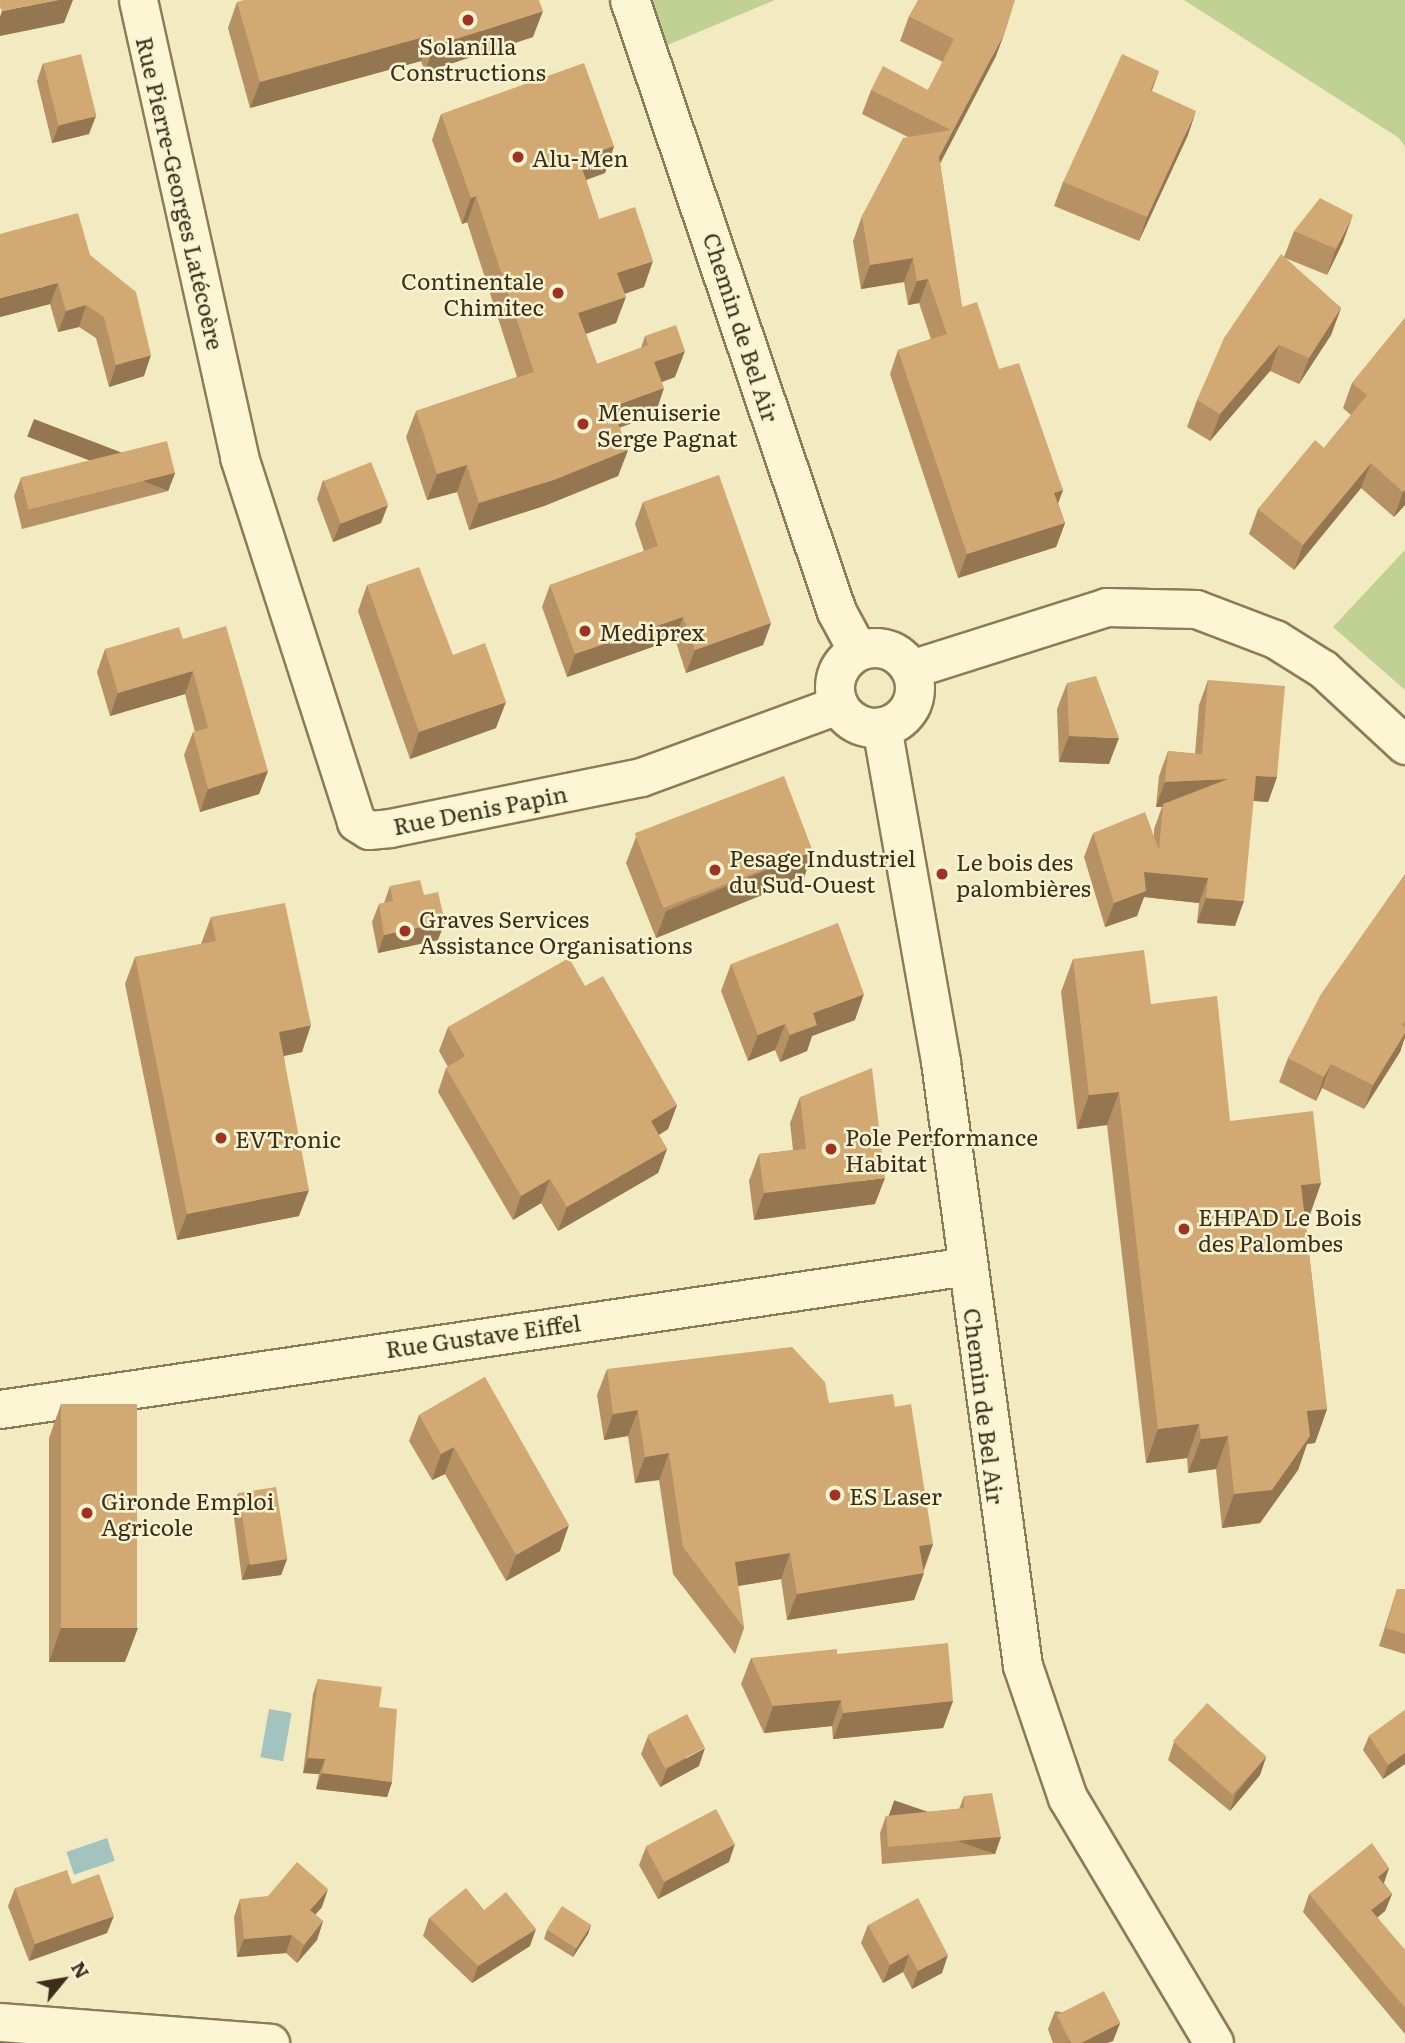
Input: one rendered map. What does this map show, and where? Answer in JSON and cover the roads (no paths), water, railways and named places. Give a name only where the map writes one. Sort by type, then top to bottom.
[{"type":"street","name":"Rue Pierre-Georges Latécoère","points":[[138,0],[224,385]]},
{"type":"street","name":"Chemin de Bel Air","points":[[630,0],[837,612],[858,651]]},
{"type":"street","name":"Rue Denis Papin","points":[[224,385],[239,457],[346,806],[369,830],[641,777],[838,705]]},
{"type":"street","points":[[911,669],[1106,607],[1196,609],[1275,639],[1323,669],[1405,745]]},
{"type":"street","points":[[858,651],[893,652],[911,669],[911,706],[882,727],[856,723],[838,705],[840,668],[858,651]]},
{"type":"street","name":"Chemin de Bel Air","points":[[882,727],[941,1062],[1009,1584],[1045,1741],[1068,1798],[1214,2043]]},
{"type":"street","name":"Rue Gustave Eiffel","points":[[0,1409],[967,1266]]},
{"type":"street","points":[[0,2022],[270,2043]]},
{"type":"water","points":[[269,1709],[292,1713],[283,1761],[260,1757]]},
{"type":"water","points":[[107,1838],[115,1861],[74,1875],[66,1852]]},
{"type":"place","name":"Solanilla Constructions","points":[[468,20]]},
{"type":"place","name":"Alu-Men","points":[[518,157]]},
{"type":"place","name":"Continentale Chimitec","points":[[558,293]]},
{"type":"place","name":"Menuiserie Serge Pagnat","points":[[583,424]]},
{"type":"place","name":"Mediprex","points":[[585,631]]},
{"type":"place","name":"Pesage Industriel du Sud-Ouest","points":[[715,870]]},
{"type":"place","name":"Le bois des palombières","points":[[942,874]]},
{"type":"place","name":"Graves Services Assistance Organisations","points":[[405,931]]},
{"type":"place","name":"EVTronic","points":[[221,1138]]},
{"type":"place","name":"Pole Performance Habitat","points":[[831,1149]]},
{"type":"place","name":"EHPAD Le Bois des Palombes","points":[[1184,1229]]},
{"type":"place","name":"ES Laser","points":[[835,1495]]},
{"type":"place","name":"Gironde Emploi Agricole","points":[[87,1513]]}]
